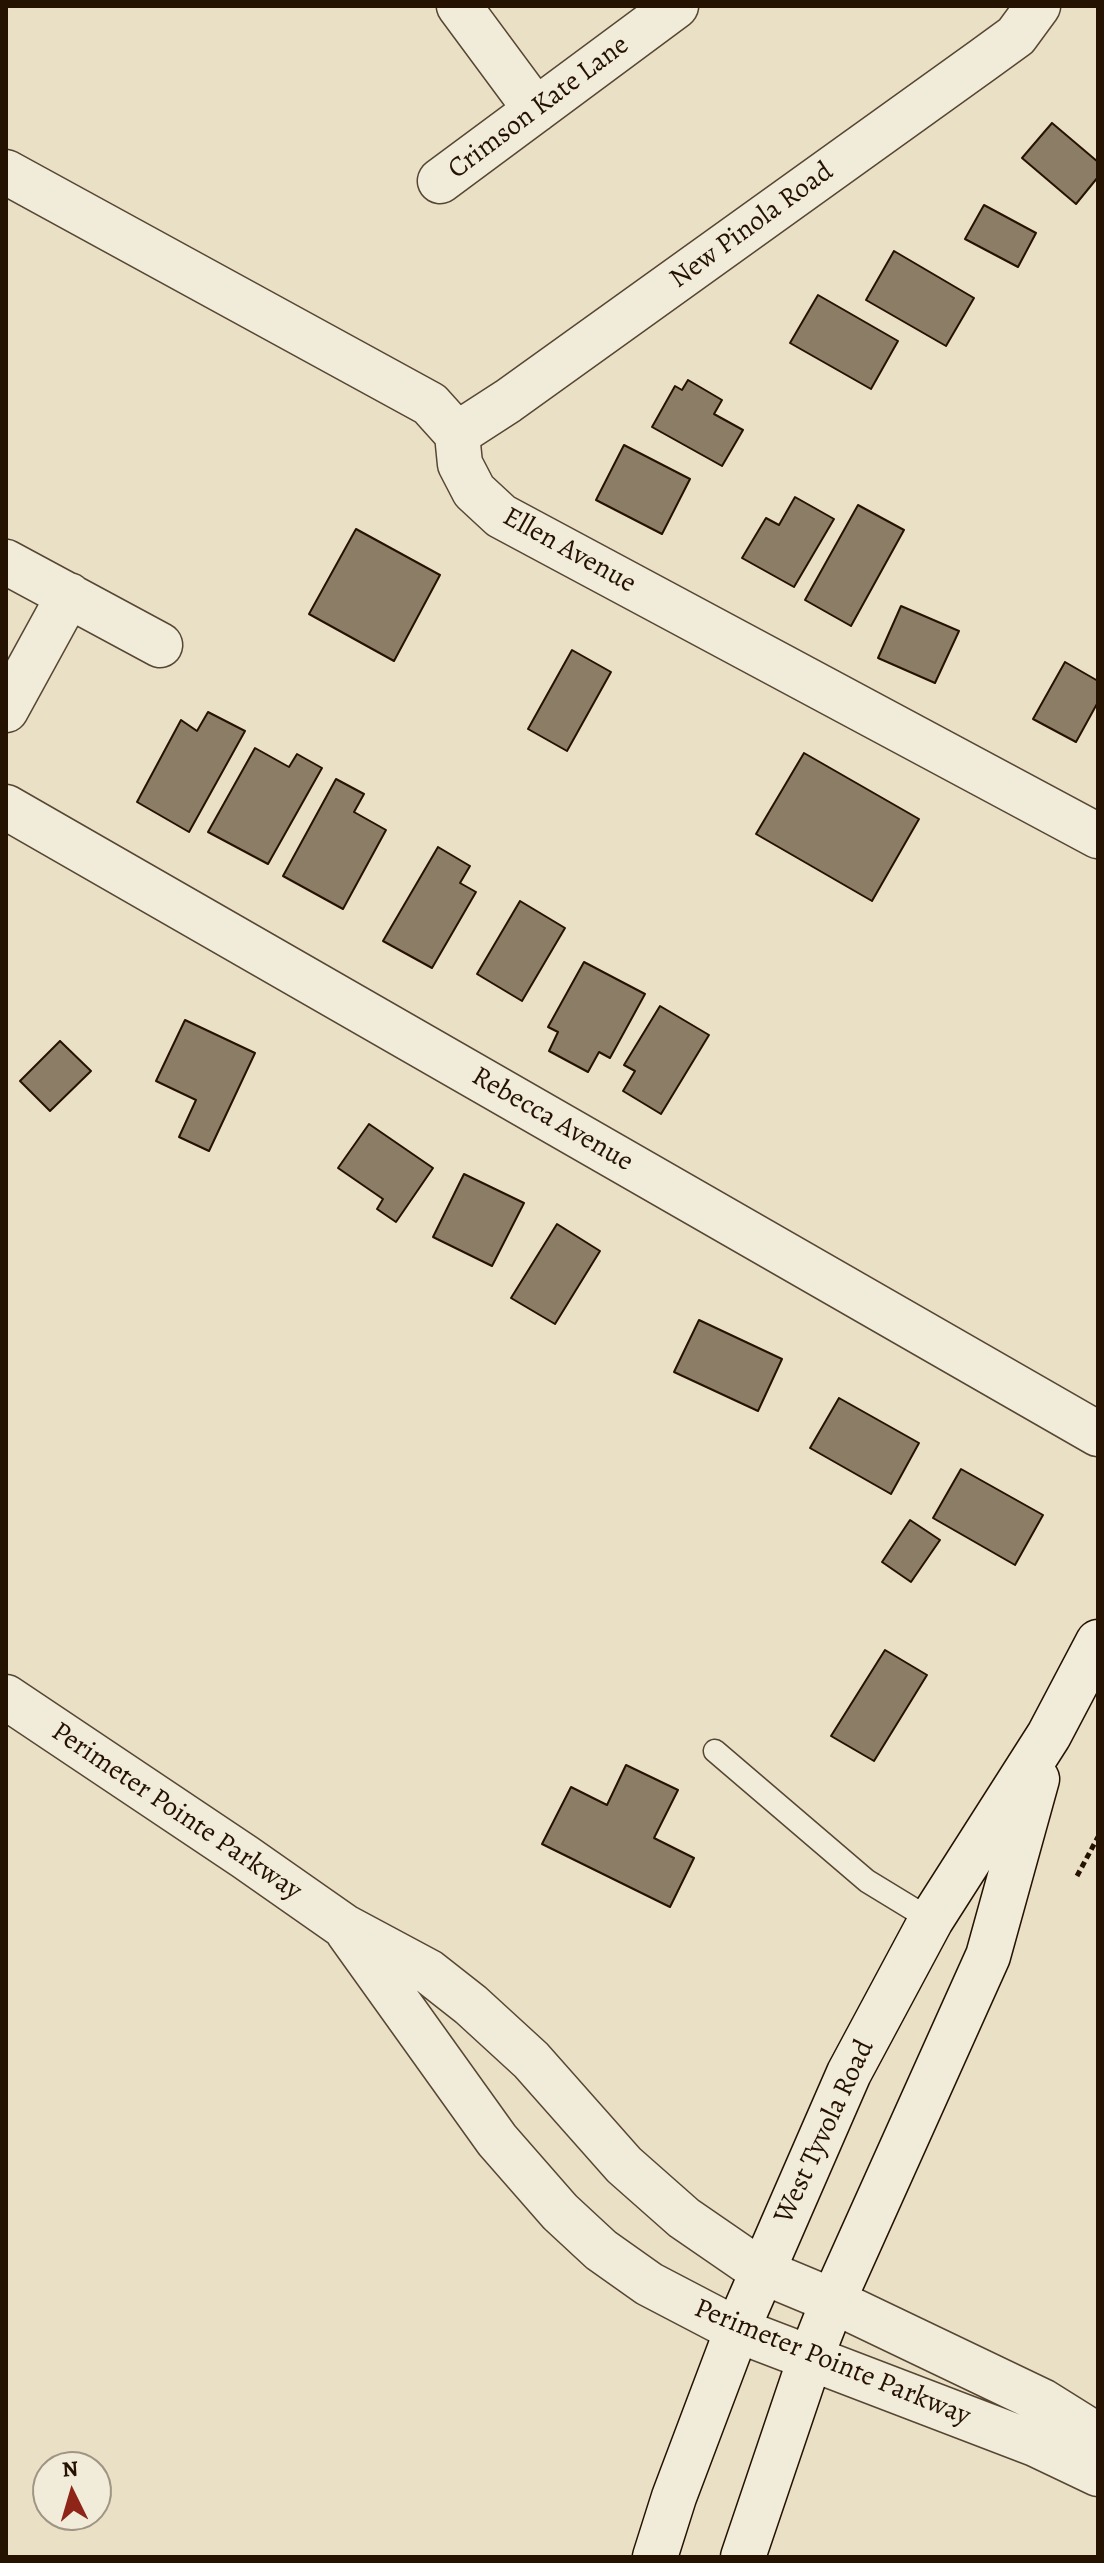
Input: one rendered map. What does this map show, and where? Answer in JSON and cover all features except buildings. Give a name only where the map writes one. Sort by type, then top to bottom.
[{"type":"street","points":[[459,6],[536,110]]},
{"type":"street","name":"Crimson Kate Lane","points":[[440,181],[676,6]]},
{"type":"street","name":"New Pinola Road","points":[[457,434],[508,401],[1016,36],[1038,6]]},
{"type":"street","points":[[6,172],[430,404],[457,434]]},
{"type":"street","name":"Ellen Avenue","points":[[457,434],[460,464],[474,491],[501,516],[1098,836]]},
{"type":"street","points":[[6,562],[160,645]]},
{"type":"street","points":[[6,710],[69,595]]},
{"type":"street","name":"Rebecca Avenue","points":[[6,807],[1098,1434]]},
{"type":"street","name":"West Tyvola Road","points":[[655,2557],[674,2497],[737,2330],[849,2073],[931,1920],[1049,1735],[1098,1642]]},
{"type":"street","name":"Perimeter Pointe Parkway","points":[[6,1697],[345,1927],[429,1972],[471,2005],[531,2060],[624,2165],[684,2218],[761,2271],[833,2301],[1042,2401],[1098,2436]]},
{"type":"street","name":"West Tyvola Road","points":[[743,2557],[810,2359],[833,2301],[988,1956],[1049,1735]]},
{"type":"street","name":"Perimeter Pointe Parkway","points":[[345,1927],[497,2140],[560,2212],[601,2250],[649,2284],[737,2330],[1035,2444],[1098,2474]]},
{"type":"lane","points":[[715,1751],[867,1881],[931,1920]]},
{"type":"path","points":[[1077,1876],[1098,1837]]}]
